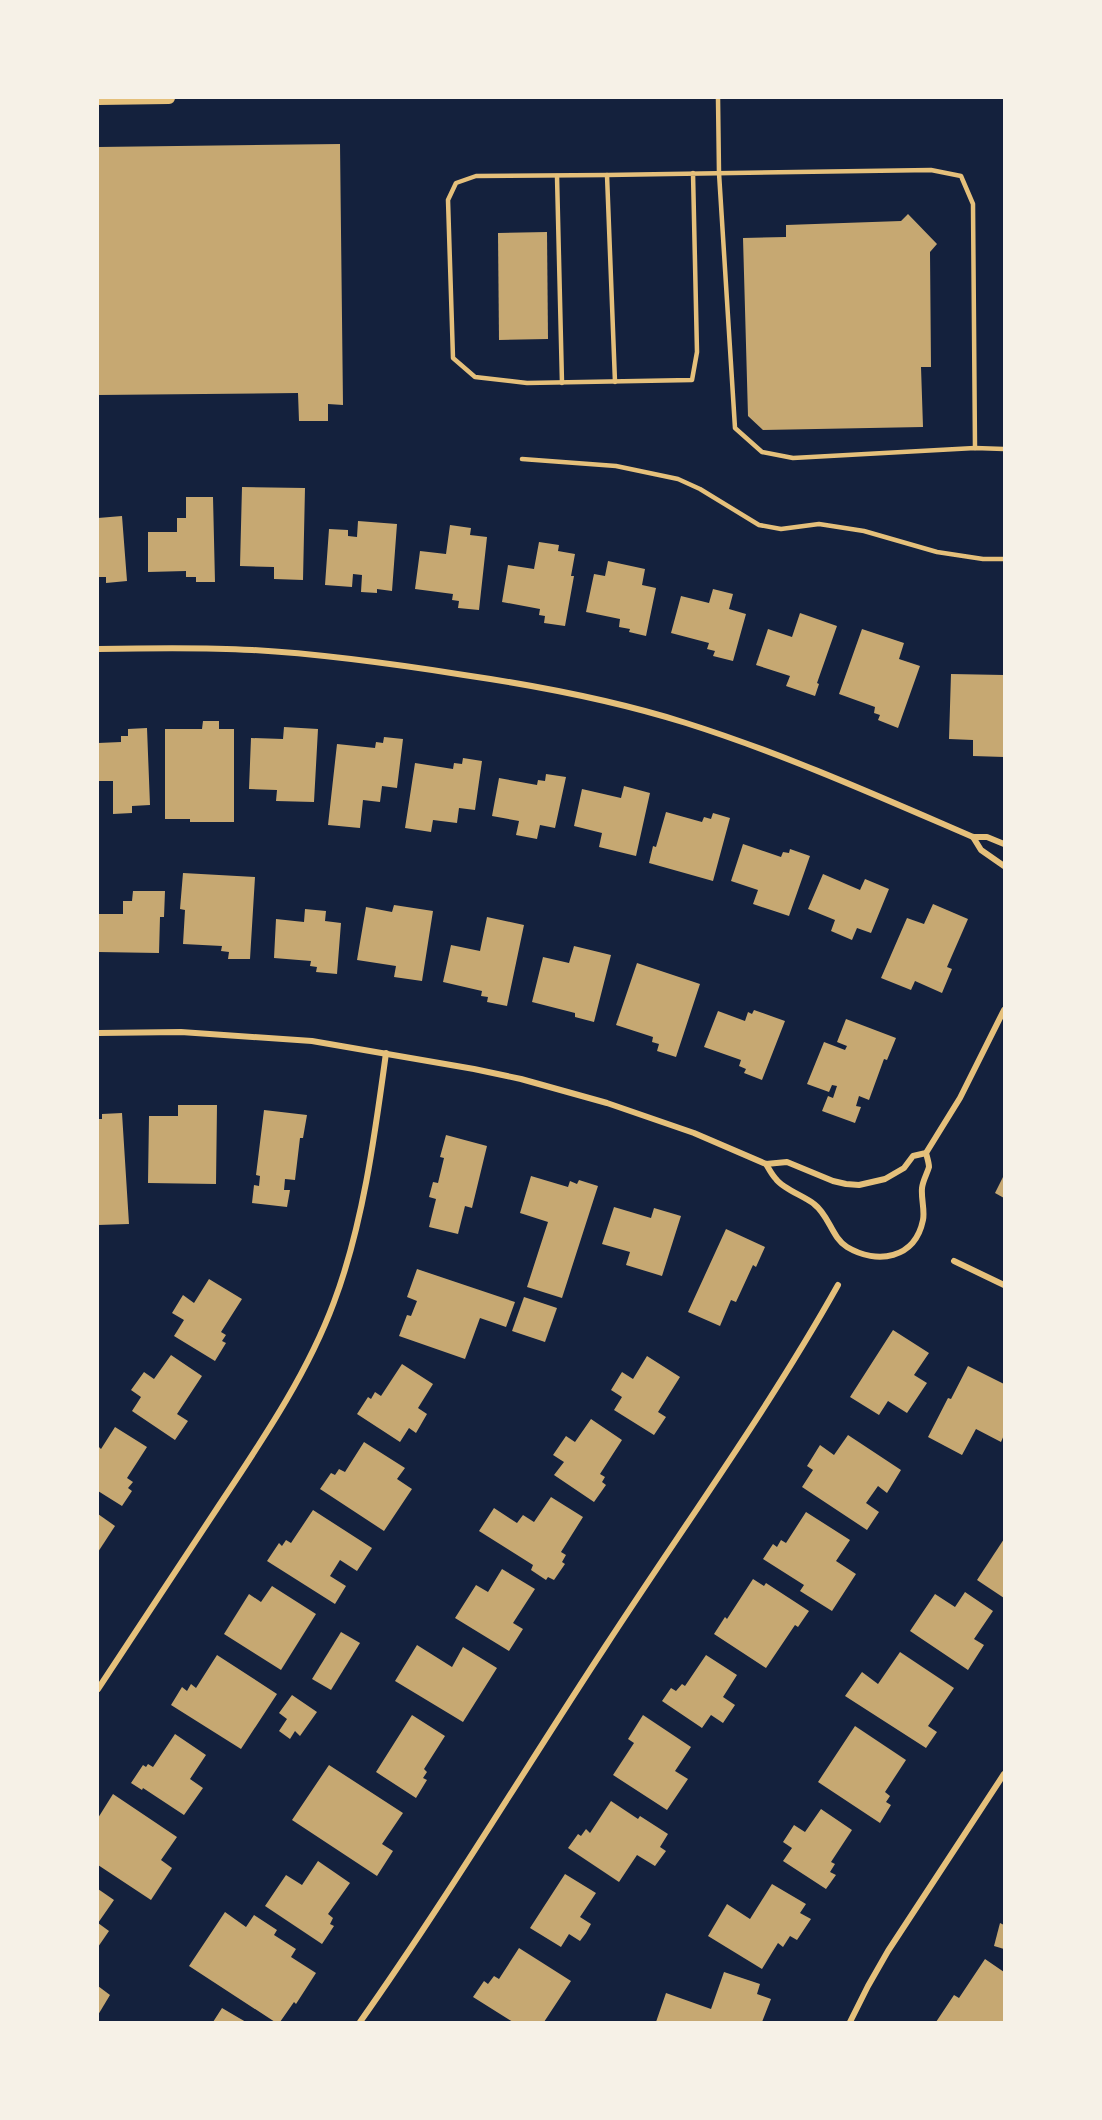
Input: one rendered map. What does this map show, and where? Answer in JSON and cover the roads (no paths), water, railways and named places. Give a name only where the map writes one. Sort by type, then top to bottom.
[{"type":"main road","points":[[98,99],[169,98]]},
{"type":"street","points":[[98,649],[192,648],[306,654],[414,667],[579,695],[687,723],[776,754],[866,789],[973,837],[987,837],[1005,844]]},
{"type":"street","points":[[973,837],[981,850],[1005,866]]},
{"type":"street","points":[[766,1164],[777,1181],[816,1205],[844,1246],[866,1257],[877,1258],[898,1254],[912,1244],[921,1228],[923,1181],[929,1166],[926,1153],[960,1098],[1005,1010]]},
{"type":"street","points":[[98,1033],[221,1034],[312,1041],[521,1079],[596,1100],[694,1133],[766,1164],[787,1162],[846,1184],[859,1185],[874,1182],[896,1174],[913,1156],[926,1153]]},
{"type":"street","points":[[98,1689],[246,1466],[282,1406],[325,1325],[335,1301],[351,1245],[371,1152],[386,1053]]},
{"type":"street","points":[[954,1261],[1005,1285]]},
{"type":"street","points":[[360,2022],[405,1959],[553,1725],[776,1388],[838,1286]]},
{"type":"street","points":[[850,2022],[867,1986],[888,1951],[1003,1778]]},
{"type":"lane","points":[[718,98],[719,173],[735,428],[762,452],[793,458],[975,448],[1005,449]]},
{"type":"lane","points":[[693,173],[697,352],[692,380],[527,383],[475,377],[453,358],[448,200],[456,183],[476,176],[556,176],[693,173],[931,170],[961,176],[973,204],[975,448]]},
{"type":"lane","points":[[608,175],[615,382]]},
{"type":"lane","points":[[556,176],[562,383]]},
{"type":"lane","points":[[522,459],[616,466],[678,479],[700,489],[759,525],[781,529],[819,524],[864,531],[937,552],[983,559],[1005,559]]}]
